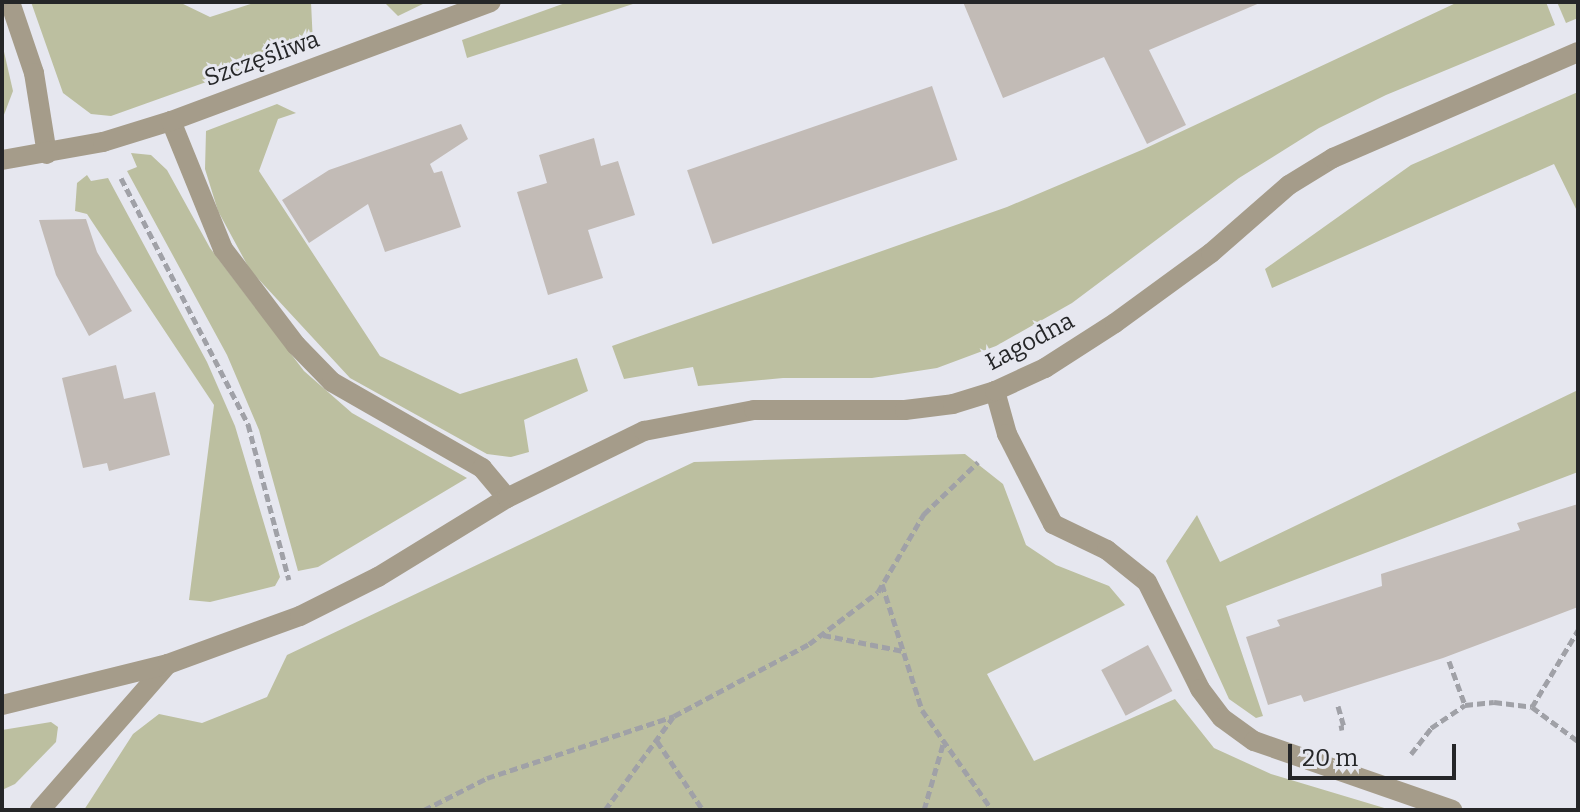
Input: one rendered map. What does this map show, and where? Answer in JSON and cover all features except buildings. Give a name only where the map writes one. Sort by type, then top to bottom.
[{"type":"street","points":[[10,2],[34,73],[47,154]]},
{"type":"street","name":"Szczęśliwa","points":[[2,160],[103,142],[171,121],[491,2]]},
{"type":"street","name":"Łagodna","points":[[2,705],[168,664],[300,616],[378,577],[507,498],[644,431],[708,415],[905,410],[995,391],[1045,368],[1115,323],[1211,253],[1289,185],[1333,158],[1578,52]]},
{"type":"street","points":[[171,121],[223,249],[296,345],[332,382],[482,468],[507,498]]},
{"type":"street","points":[[995,391],[1007,434],[1053,524],[1107,550],[1147,582],[1200,689],[1222,718],[1254,741],[1452,810]]},
{"type":"street","points":[[40,810],[168,664]]},
{"type":"path","points":[[103,142],[248,424],[300,616]]},
{"type":"path","points":[[424,810],[487,778],[674,716],[822,634],[882,584],[924,514],[1007,434]]},
{"type":"path","points":[[882,584],[922,710],[991,810]]},
{"type":"path","points":[[1532,707],[1578,630]]},
{"type":"path","points":[[822,634],[903,651]]},
{"type":"path","points":[[1449,661],[1465,705]]},
{"type":"path","points":[[1395,790],[1409,757],[1431,728],[1465,705],[1532,707],[1578,741]]},
{"type":"path","points":[[605,810],[674,716]]},
{"type":"path","points":[[657,741],[703,810]]},
{"type":"path","points":[[943,743],[925,810],[991,810]]},
{"type":"green space","points":[[31,2],[179,2],[210,17],[257,2],[311,2],[313,44],[111,116],[91,114],[63,93]]},
{"type":"green space","points":[[384,2],[427,2],[398,16]]},
{"type":"green space","points":[[568,2],[639,2],[467,58],[462,40]]},
{"type":"green space","points":[[1458,2],[1546,2],[1555,25],[1386,95],[1319,128],[1239,178],[1072,303],[996,346],[937,368],[872,378],[783,378],[698,386],[693,367],[624,379],[612,346],[1007,207],[1144,149]]},
{"type":"green space","points":[[1557,2],[1578,2],[1578,18],[1566,23]]},
{"type":"green space","points":[[2,43],[13,91],[2,120]]},
{"type":"green space","points":[[1578,92],[1578,213],[1554,164],[1272,288],[1265,269],[1411,165]]},
{"type":"green space","points":[[277,104],[296,113],[278,119],[259,171],[380,356],[460,394],[577,358],[588,391],[524,420],[529,452],[511,457],[487,454],[350,378],[250,270],[218,211],[205,169],[206,131]]},
{"type":"green space","points":[[131,153],[151,155],[167,170],[210,248],[304,371],[352,413],[467,478],[318,567],[298,571],[259,430],[227,355],[127,171],[137,167]]},
{"type":"green space","points":[[87,175],[91,181],[108,178],[207,362],[235,426],[280,577],[275,586],[210,602],[189,600],[214,405],[87,214],[75,211],[77,183]]},
{"type":"green space","points":[[1578,390],[1578,472],[1226,606],[1263,716],[1256,718],[1229,699],[1166,561],[1197,515],[1220,562]]},
{"type":"green space","points":[[965,454],[1003,484],[1026,545],[1056,565],[1109,586],[1125,605],[987,674],[1034,761],[1175,699],[1214,748],[1271,774],[1391,810],[84,810],[133,734],[159,714],[202,723],[267,697],[287,655],[694,462]]},
{"type":"green space","points":[[51,722],[58,727],[56,742],[15,784],[2,790],[2,730]]}]
